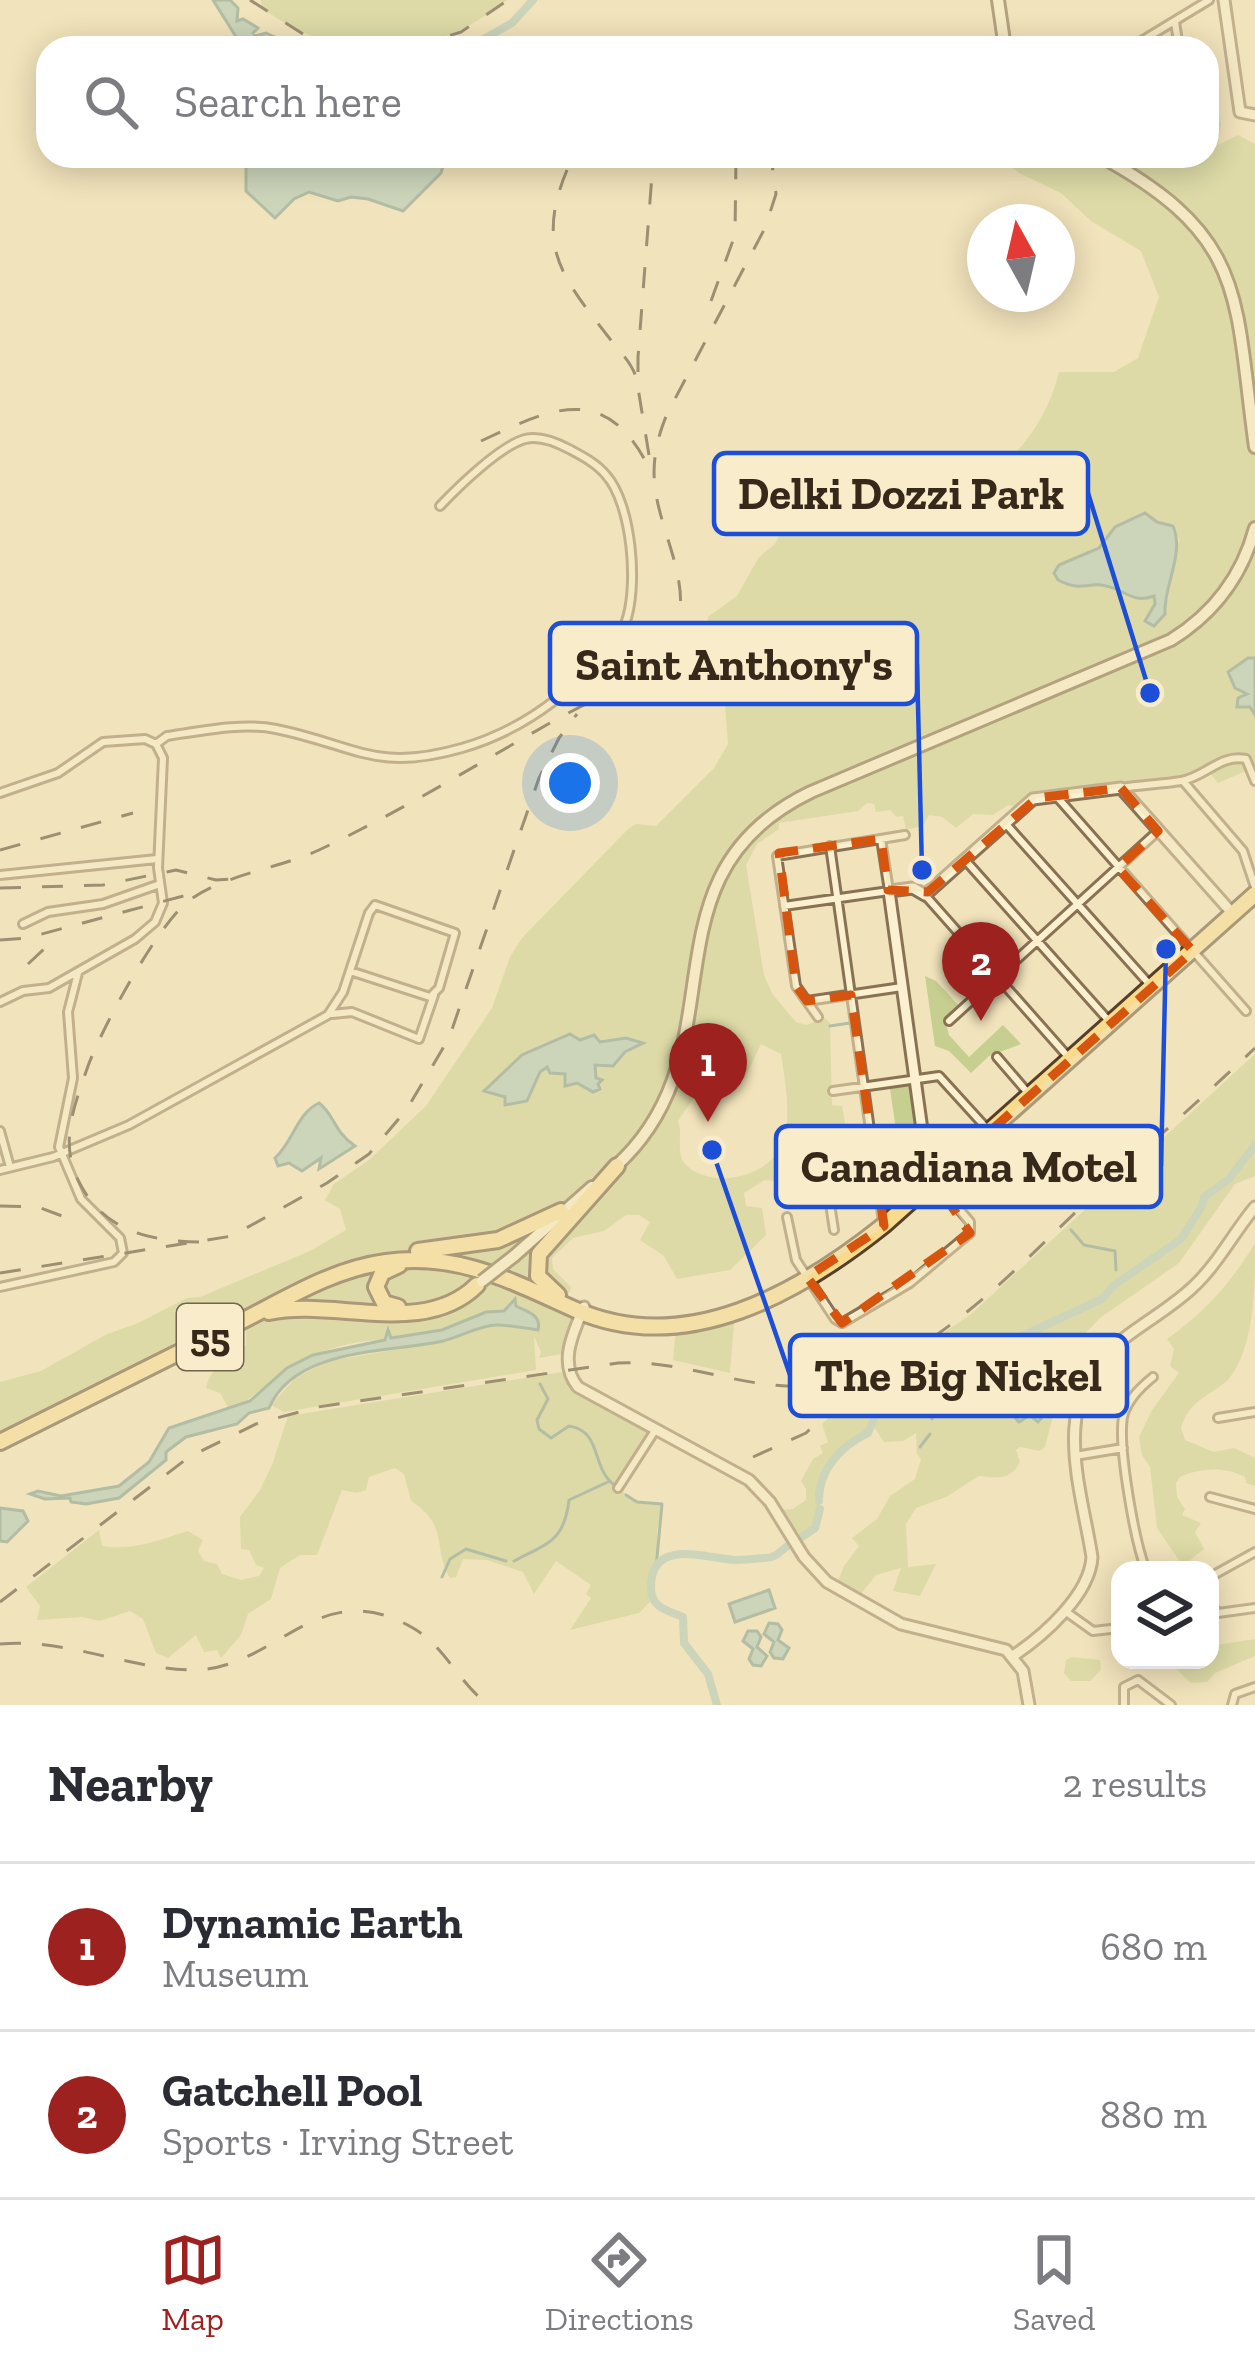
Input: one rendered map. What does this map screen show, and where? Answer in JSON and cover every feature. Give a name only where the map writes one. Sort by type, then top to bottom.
[{"type":"main road","points":[[998,0],[1003,36]]},
{"type":"main road","points":[[1118,168],[1180,208],[1218,256],[1236,311],[1255,447]]},
{"type":"main road","points":[[558,1295],[538,1276],[538,1254],[651,1129],[674,1086],[709,898],[729,857],[748,833],[811,792],[1171,640],[1221,596],[1243,563],[1255,528]]},
{"type":"main road","name":"55","points":[[0,1439],[342,1273],[391,1261],[429,1260],[488,1270],[582,1309],[651,1322],[697,1319],[741,1309],[807,1277],[884,1225],[929,1175],[990,1132],[1255,891]]},
{"type":"main road","points":[[247,1319],[294,1309],[422,1311],[453,1303],[617,1166]]},
{"type":"main road","points":[[407,1255],[497,1240],[561,1211]]},
{"type":"main road","name":"55","points":[[0,1439],[316,1278],[353,1264],[407,1255],[483,1263],[582,1309]]},
{"type":"main road","points":[[429,1260],[382,1274],[376,1287],[381,1300],[398,1307],[424,1306],[452,1299],[479,1283]]},
{"type":"street","points":[[1150,36],[1209,0]]},
{"type":"street","points":[[1224,0],[1242,115],[1255,115]]},
{"type":"street","points":[[1174,22],[1177,36]]},
{"type":"street","points":[[156,745],[167,736],[265,728],[377,759],[412,759],[460,749],[506,731],[570,691],[614,642],[629,609],[628,531],[613,484],[586,458],[560,444],[532,437],[507,448],[440,506]]},
{"type":"street","points":[[0,793],[58,773],[103,742],[145,739],[156,745],[163,769],[158,859],[163,903],[155,922],[135,939],[49,988],[23,991],[0,1002]]},
{"type":"street","points":[[925,896],[1033,799],[1183,781],[1218,761],[1244,758],[1255,781]]},
{"type":"street","points":[[1183,781],[1243,851],[1255,891]]},
{"type":"street","points":[[1120,788],[1233,914]]},
{"type":"street","points":[[1055,796],[1246,1011]]},
{"type":"street","points":[[1005,823],[1152,987]]},
{"type":"street","points":[[949,1021],[1158,831]]},
{"type":"street","points":[[818,1017],[796,986],[778,856],[905,836]]},
{"type":"street","points":[[787,1216],[792,1249],[840,1323],[914,1280],[972,1230],[929,1175],[881,839]]},
{"type":"street","points":[[830,845],[884,1225]]},
{"type":"street","points":[[0,874],[158,859]]},
{"type":"street","points":[[965,860],[1112,1024]]},
{"type":"street","points":[[23,924],[48,912],[103,904],[160,884]]},
{"type":"street","points":[[784,906],[913,888],[1071,1060]]},
{"type":"street","points":[[0,1170],[61,1154],[148,1115],[328,1015],[352,1012],[419,1040],[455,933],[375,905],[328,1015]]},
{"type":"street","points":[[0,1287],[114,1262],[123,1253],[120,1238],[82,1199],[61,1154],[60,1134],[73,1078],[69,1006],[80,971]]},
{"type":"street","points":[[350,971],[422,996],[434,995]]},
{"type":"street","points":[[807,1001],[902,987]]},
{"type":"street","points":[[49,988],[62,993],[69,1006]]},
{"type":"street","points":[[997,1057],[1031,1095]]},
{"type":"street","points":[[833,1091],[939,1076],[990,1132]]},
{"type":"street","points":[[0,1131],[10,1168]]},
{"type":"street","points":[[823,1160],[834,1230]]},
{"type":"street","points":[[827,1184],[929,1175]]},
{"type":"street","points":[[1013,1656],[1037,1639],[1063,1609],[1086,1581],[1092,1562],[1075,1456],[1076,1410],[1092,1370],[1116,1345],[1194,1287],[1255,1207]]},
{"type":"street","points":[[582,1309],[567,1360],[572,1381],[750,1481],[826,1582],[885,1616],[946,1638],[995,1645],[1013,1656],[1023,1671],[1029,1705]]},
{"type":"street","points":[[1144,1561],[1123,1448],[1125,1411],[1135,1393],[1154,1377]]},
{"type":"street","points":[[1218,1418],[1255,1412]]},
{"type":"street","points":[[618,1488],[656,1429]]},
{"type":"street","points":[[1075,1456],[1123,1448]]},
{"type":"street","points":[[1210,1497],[1255,1509]]},
{"type":"street","points":[[1219,1572],[1255,1552]]},
{"type":"street","points":[[1219,1612],[1255,1608]]},
{"type":"street","points":[[1063,1609],[1094,1630],[1111,1629]]},
{"type":"street","points":[[1124,1705],[1124,1687],[1138,1680],[1172,1705]]},
{"type":"street","points":[[1232,1705],[1234,1694],[1255,1688]]},
{"type":"highlighted area","points":[[1121,788],[1158,831],[1118,868],[1193,951],[934,1181],[970,1233],[842,1323],[807,1277],[884,1226],[851,995],[807,1001],[796,986],[779,853],[881,839],[888,890],[928,892],[1037,798]]},
{"type":"green space","points":[[261,0],[507,0],[445,36],[313,36],[262,8]]},
{"type":"green space","points":[[1238,135],[1255,144],[1255,767],[1218,783],[1206,768],[1190,778],[1048,796],[1022,809],[1008,805],[993,815],[973,814],[956,828],[942,817],[929,815],[923,826],[906,830],[903,816],[890,810],[876,812],[874,804],[867,803],[858,811],[779,823],[779,829],[757,844],[746,865],[764,975],[773,995],[796,1022],[806,1025],[825,1018],[830,1023],[832,1105],[842,1106],[847,1134],[825,1136],[820,1160],[801,1179],[783,1188],[765,1180],[744,1193],[746,1206],[762,1208],[766,1235],[730,1270],[677,1279],[664,1256],[640,1240],[650,1222],[639,1215],[626,1215],[604,1231],[573,1238],[552,1258],[553,1269],[571,1287],[567,1299],[479,1264],[436,1257],[384,1257],[0,1436],[0,1382],[41,1371],[107,1334],[310,1251],[346,1230],[340,1209],[325,1200],[334,1184],[369,1160],[426,1106],[492,1008],[522,938],[628,829],[636,824],[656,826],[714,768],[728,744],[722,666],[707,639],[708,617],[737,596],[759,557],[775,544],[784,525],[781,508],[792,495],[836,470],[904,460],[946,515],[1000,470],[1030,436],[1059,372],[1114,372],[1138,358],[1159,297],[1141,251],[1091,221],[1061,193],[1013,168],[1219,168],[1219,144]],"holes":[[[1148,514],[1156,522],[1170,524],[1179,539],[1165,614],[1154,626],[1145,620],[1155,604],[1154,595],[1134,597],[1105,585],[1076,586],[1055,577],[1058,565],[1105,543],[1115,527]],[[570,1034],[580,1040],[594,1035],[600,1042],[643,1043],[606,1066],[595,1065],[596,1078],[602,1080],[597,1084],[600,1089],[592,1092],[577,1083],[565,1085],[565,1074],[546,1067],[527,1101],[504,1103],[505,1097],[484,1090],[522,1055]],[[761,1044],[781,1054],[787,1114],[780,1149],[769,1162],[753,1172],[724,1178],[706,1176],[686,1165],[678,1121],[697,1093],[745,1078]]]},
{"type":"green space","points":[[925,976],[962,1009],[946,1024],[949,1035],[969,1057],[1003,1025],[1021,1044],[989,1056],[971,1073],[949,1051],[935,1046]]},
{"type":"green space","points":[[1255,1054],[1255,1176],[1235,1184],[1179,1263],[1100,1318],[1079,1340],[1100,1360],[1083,1386],[1063,1377],[1045,1447],[1040,1451],[1020,1447],[1016,1450],[1020,1462],[1007,1475],[979,1476],[946,1497],[916,1508],[906,1524],[908,1567],[936,1564],[920,1596],[893,1591],[901,1568],[876,1575],[856,1600],[835,1588],[859,1546],[852,1538],[877,1519],[890,1496],[915,1479],[921,1459],[916,1433],[903,1441],[884,1442],[874,1427],[840,1453],[821,1481],[818,1523],[794,1541],[776,1510],[793,1509],[806,1500],[801,1481],[813,1459],[823,1453],[820,1446],[828,1442],[822,1424],[865,1385],[970,1315]],"holes":[[[1035,1345],[1027,1365],[1032,1369],[1023,1383],[1034,1379],[1050,1390],[1042,1419],[1033,1417],[1036,1412],[1023,1405],[1027,1417],[1019,1422],[980,1368],[972,1367],[983,1356],[1007,1384],[1023,1354]]]},
{"type":"green space","points":[[914,1078],[922,1133],[897,1136],[889,1082]]},
{"type":"green space","points":[[1255,1243],[1252,1317],[1243,1352],[1227,1381],[1194,1406],[1181,1428],[1185,1440],[1214,1452],[1234,1448],[1255,1458],[1255,1486],[1237,1473],[1220,1470],[1180,1477],[1176,1483],[1177,1497],[1185,1509],[1182,1515],[1201,1523],[1195,1532],[1204,1549],[1189,1561],[1180,1561],[1157,1528],[1150,1467],[1139,1437],[1179,1373],[1170,1366],[1174,1349],[1167,1339],[1216,1296]]},
{"type":"green space","points":[[439,1260],[581,1312],[569,1353],[539,1358],[534,1336],[536,1370],[284,1412],[271,1405],[296,1377],[329,1361],[427,1344],[495,1325],[538,1329],[535,1317],[516,1305],[515,1299],[504,1311],[486,1312],[442,1330],[388,1335],[385,1340],[319,1353],[294,1364],[229,1409],[220,1393],[206,1388],[217,1368],[246,1345],[246,1320],[329,1278]]},
{"type":"green space","points":[[735,1312],[730,1373],[673,1360],[676,1327]]},
{"type":"green space","points":[[568,1371],[572,1381],[656,1429],[619,1488],[633,1500],[662,1505],[652,1600],[639,1613],[570,1630],[591,1598],[586,1594],[591,1585],[556,1561],[534,1594],[523,1572],[487,1560],[463,1559],[456,1577],[450,1578],[436,1529],[411,1501],[404,1474],[395,1468],[369,1477],[366,1490],[342,1490],[317,1555],[300,1555],[280,1568],[271,1599],[248,1614],[241,1635],[221,1658],[217,1650],[204,1652],[196,1635],[168,1658],[156,1653],[143,1619],[130,1611],[100,1621],[82,1617],[37,1620],[40,1606],[26,1587],[99,1530],[102,1546],[114,1547],[146,1544],[188,1531],[203,1540],[198,1551],[204,1561],[217,1564],[222,1574],[241,1580],[259,1576],[264,1568],[256,1565],[249,1550],[241,1549],[240,1517],[272,1465],[288,1416]]},
{"type":"green space","points":[[1255,1639],[1255,1656],[1215,1673],[1207,1682],[1191,1683],[1176,1669],[1219,1669],[1219,1645]]},
{"type":"green space","points":[[1066,1660],[1100,1660],[1101,1670],[1090,1681],[1071,1681],[1064,1673]]},
{"type":"water","points":[[213,0],[230,0],[238,8],[237,21],[243,19],[258,28],[255,36],[236,36]]},
{"type":"water","points":[[246,168],[442,168],[403,211],[368,199],[338,201],[309,192],[275,218],[246,191]]},
{"type":"water","points":[[1145,513],[1173,526],[1177,548],[1165,614],[1154,626],[1145,621],[1155,604],[1154,596],[1135,597],[1100,585],[1074,586],[1058,580],[1054,573],[1059,565],[1099,548],[1115,527]]},
{"type":"water","points":[[1255,658],[1255,715],[1250,707],[1237,707],[1238,698],[1247,694],[1235,688],[1228,672]]},
{"type":"water","points":[[570,1034],[580,1040],[594,1035],[600,1042],[626,1038],[643,1043],[625,1052],[613,1066],[595,1065],[596,1078],[602,1080],[600,1089],[593,1092],[577,1083],[565,1086],[565,1074],[550,1073],[547,1067],[527,1101],[505,1105],[505,1097],[484,1091],[522,1055]]},
{"type":"water","points":[[319,1103],[355,1146],[319,1169],[321,1158],[302,1171],[289,1163],[278,1166],[275,1158],[305,1114]]},
{"type":"water","points":[[515,1299],[516,1306],[535,1317],[538,1330],[490,1326],[443,1341],[321,1363],[282,1388],[269,1408],[249,1413],[237,1424],[186,1437],[119,1498],[86,1504],[30,1494],[61,1496],[119,1486],[149,1462],[169,1428],[250,1401],[287,1368],[313,1355],[385,1340],[388,1330],[391,1338],[442,1330],[486,1312],[504,1311]]},
{"type":"water","points":[[1038,1344],[1023,1383],[1029,1382],[1031,1374],[1037,1381],[1046,1379],[1047,1407],[1038,1422],[1032,1417],[1035,1411],[1022,1406],[1027,1417],[1019,1422],[981,1369],[971,1367],[982,1356],[1007,1384],[1019,1357]]},
{"type":"water","points":[[0,1508],[23,1511],[28,1521],[7,1542],[0,1541]]},
{"type":"water","points":[[769,1590],[775,1608],[735,1622],[729,1604]]},
{"type":"water","points":[[769,1623],[778,1624],[782,1630],[778,1640],[789,1648],[783,1659],[770,1652],[774,1642],[764,1634]]},
{"type":"water","points":[[748,1631],[757,1631],[761,1637],[757,1647],[767,1656],[761,1666],[749,1659],[753,1649],[743,1641]]},
{"type":"waterway","points":[[489,36],[512,23],[533,0]]},
{"type":"waterway","points":[[830,1026],[850,1023]]},
{"type":"waterway","points":[[819,1501],[833,1460],[868,1433],[876,1414],[921,1365],[1022,1336],[1102,1299],[1113,1286],[1181,1239],[1204,1197],[1229,1179],[1255,1145]]},
{"type":"waterway","points":[[1071,1230],[1084,1245],[1115,1251],[1116,1270]]},
{"type":"waterway","points":[[915,1373],[934,1389],[932,1419]]},
{"type":"waterway","points":[[540,1384],[548,1399],[537,1420],[539,1429],[551,1438],[569,1426],[579,1429],[592,1442],[613,1484]]},
{"type":"waterway","points":[[920,1447],[930,1434]]},
{"type":"waterway","points":[[514,1561],[558,1533],[569,1500],[610,1481]]},
{"type":"waterway","points":[[626,1495],[637,1502],[662,1504],[656,1568]]},
{"type":"waterway","points":[[802,1537],[815,1528],[820,1509]]},
{"type":"waterway","points":[[717,1705],[708,1674],[684,1643],[683,1617],[654,1600],[653,1572],[671,1556],[758,1559],[772,1557],[789,1545]]},
{"type":"waterway","points":[[442,1577],[450,1559],[466,1549],[506,1561]]},
{"type":"railway","points":[[250,0],[306,36]]},
{"type":"railway","points":[[448,36],[508,0]]},
{"type":"railway","points":[[649,455],[638,357],[653,168]]},
{"type":"railway","points":[[711,301],[735,235],[736,168]]},
{"type":"railway","points":[[199,1242],[144,1235],[113,1221],[88,1197],[72,1165],[69,1137],[74,1108],[117,1005],[159,936],[198,894],[319,850],[378,821],[626,682],[664,650],[675,632],[680,593],[656,494],[657,443],[667,414],[765,228],[776,194],[773,168]]},
{"type":"railway","points":[[567,170],[553,221],[559,262],[636,377]]},
{"type":"railway","points":[[481,441],[550,413],[592,411],[629,436],[646,462]]},
{"type":"railway","points":[[0,1273],[232,1236],[369,1154],[407,1109],[449,1038],[539,778],[577,714]]},
{"type":"railway","points":[[0,850],[133,813]]},
{"type":"railway","points":[[0,888],[103,885],[176,870],[216,880],[233,879]]},
{"type":"railway","points":[[0,940],[27,938],[198,892]]},
{"type":"railway","points":[[28,964],[58,936]]},
{"type":"railway","points":[[0,1602],[189,1457],[258,1423],[318,1407],[618,1363],[792,1386],[856,1377],[894,1361],[931,1339],[1001,1283],[1255,1048]]},
{"type":"railway","points":[[0,1206],[38,1207],[70,1219]]},
{"type":"railway","points":[[753,1457],[806,1433],[869,1379]]},
{"type":"railway","points":[[0,1644],[48,1645],[190,1670],[248,1656],[323,1617],[350,1611],[379,1614],[424,1636],[489,1705]]},
{"type":"place","name":"Delki Dozzi Park","points":[[1150,693]]},
{"type":"place","name":"Saint Anthony's","points":[[922,870]]},
{"type":"place","name":"Canadiana Motel","points":[[1166,949]]},
{"type":"place","name":"Gatchell Pool","points":[[981,1021]]},
{"type":"place","name":"Dynamic Earth","points":[[708,1122]]},
{"type":"place","name":"The Big Nickel","points":[[712,1150]]}]
